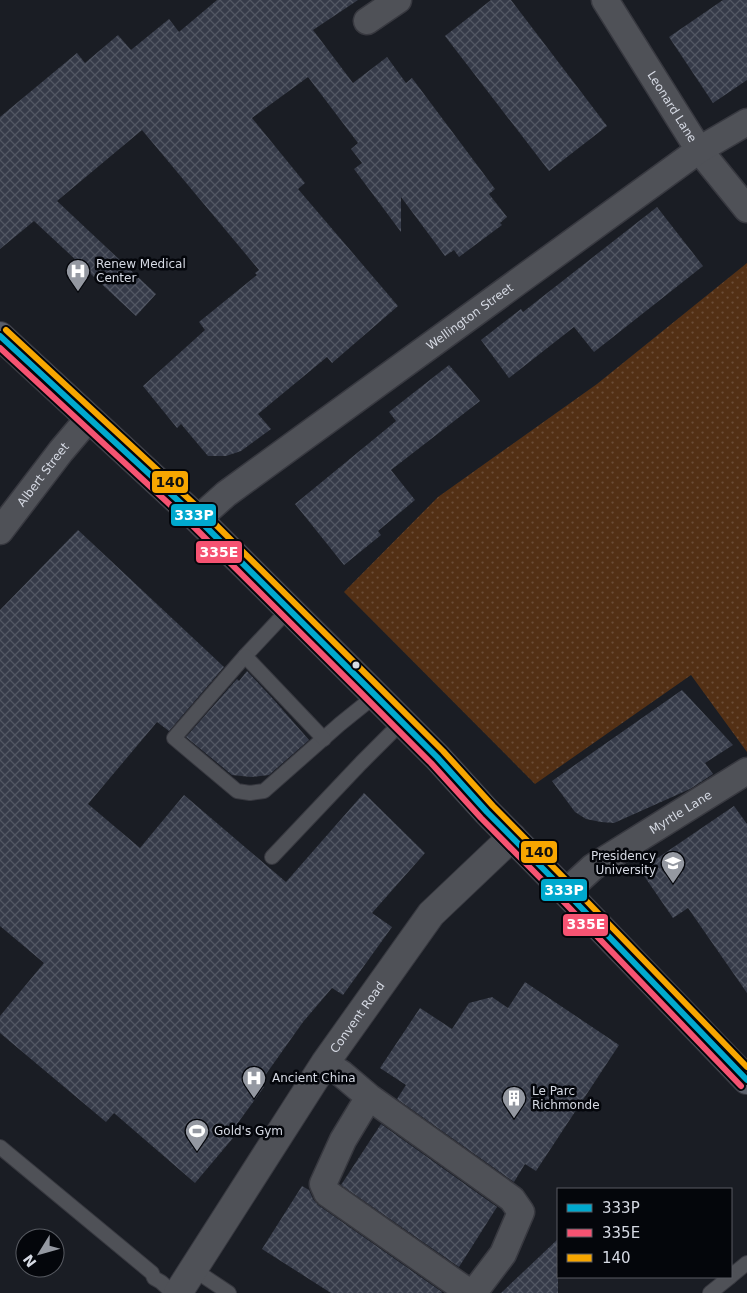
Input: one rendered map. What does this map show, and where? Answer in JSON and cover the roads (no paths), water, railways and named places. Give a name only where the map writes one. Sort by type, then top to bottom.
[{"type":"main road","points":[[0,336],[198,519],[376,695],[747,1080]]},
{"type":"street","points":[[367,21],[398,0]]},
{"type":"street","name":"Leonard Lane","points":[[604,0],[699,150],[747,209]]},
{"type":"street","name":"Wellington Street","points":[[198,519],[226,494],[699,150],[747,122]]},
{"type":"street","name":"Albert Street","points":[[0,532],[61,451],[89,418]]},
{"type":"street","name":"Myrtle Lane","points":[[566,892],[593,867],[747,771]]},
{"type":"street","name":"Convent Road","points":[[178,1293],[326,1063],[431,914],[512,837]]},
{"type":"street","points":[[326,1063],[369,1097],[512,1199],[522,1212],[503,1254],[478,1287],[467,1291],[327,1193],[323,1184],[343,1140],[369,1097]]},
{"type":"lane","points":[[289,609],[245,656],[174,738],[236,791],[250,793],[264,791],[376,695]]},
{"type":"lane","points":[[245,656],[324,739]]},
{"type":"lane","points":[[272,857],[402,722]]},
{"type":"lane","points":[[0,1147],[174,1293]]},
{"type":"lane","points":[[732,1274],[747,1263]]},
{"type":"lane","points":[[193,1269],[229,1293]]},
{"type":"lane","points":[[710,1293],[728,1278]]},
{"type":"place","name":"Renew Medical Center","points":[[78,292]]},
{"type":"place","name":"Presidency University","points":[[673,884]]},
{"type":"place","name":"Ancient China","points":[[254,1099]]},
{"type":"place","name":"Le Parc Richmonde","points":[[514,1119]]},
{"type":"place","name":"Gold's Gym","points":[[197,1152]]}]
